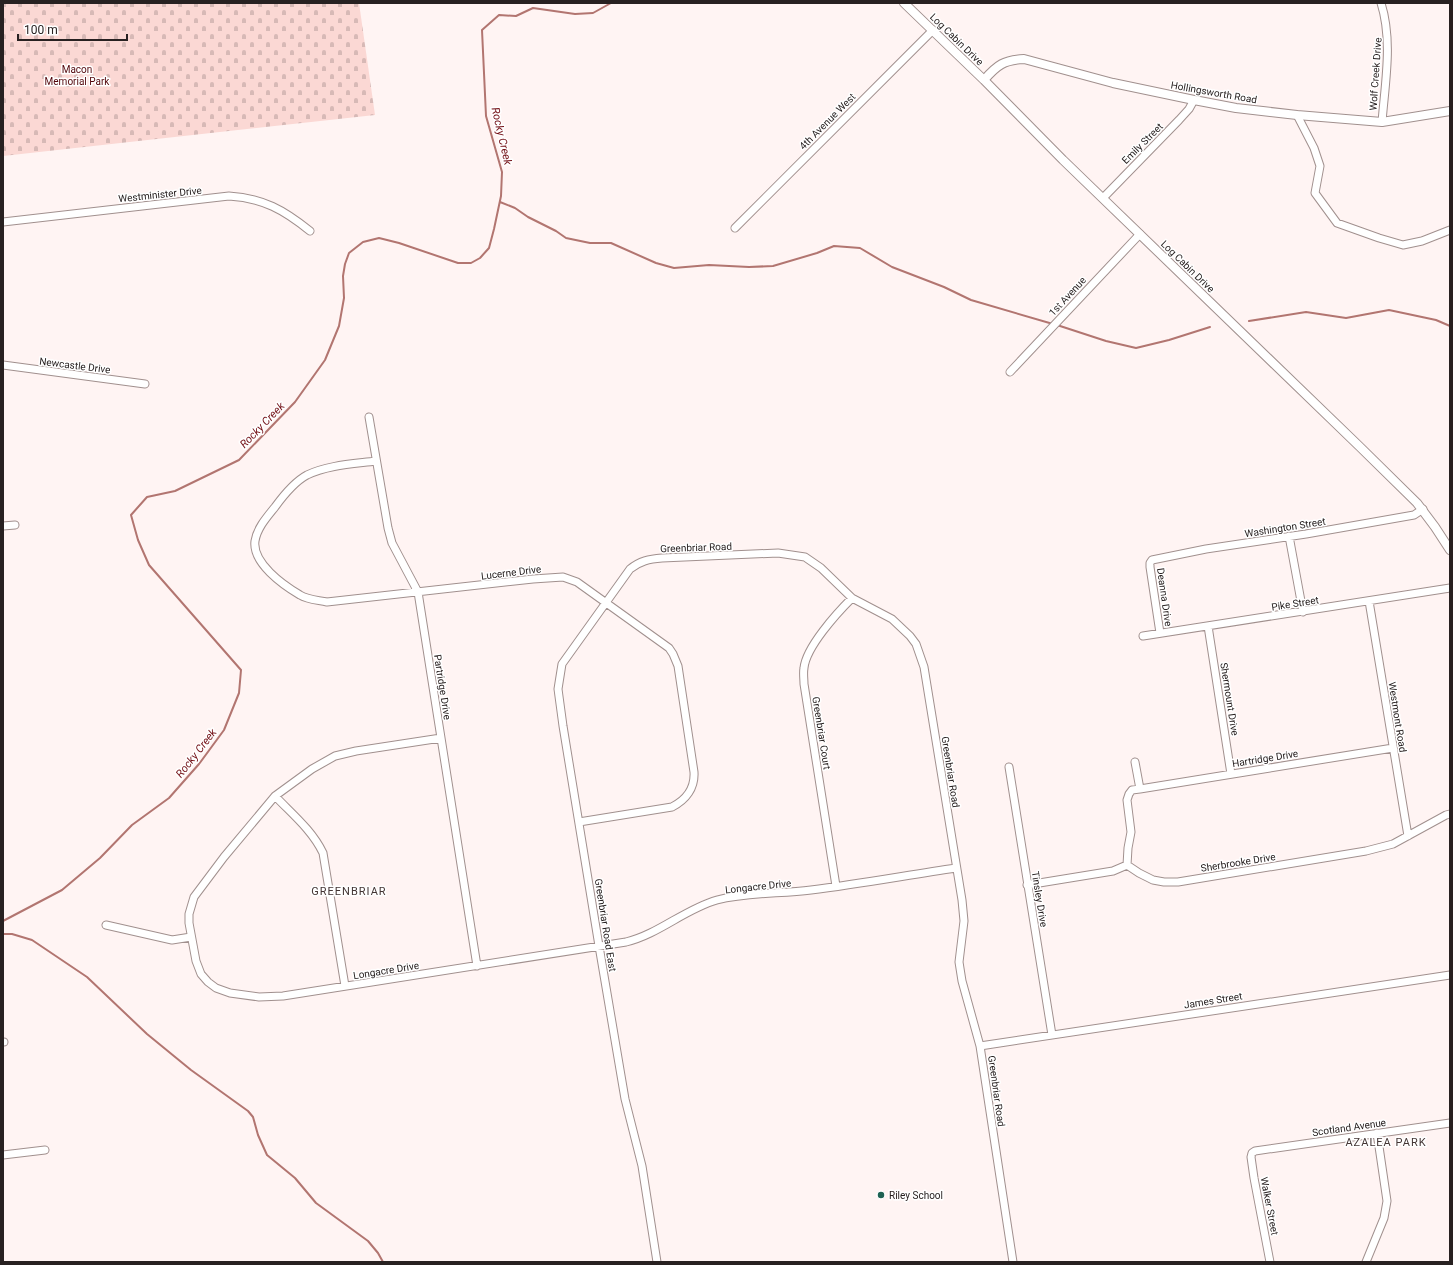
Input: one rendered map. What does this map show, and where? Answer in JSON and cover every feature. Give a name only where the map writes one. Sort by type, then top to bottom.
[{"type":"street","name":"Log Cabin Drive","points":[[904,3],[984,80],[1063,160],[1423,509],[1450,550]]},
{"type":"street","name":"Wolf Creek Drive","points":[[1381,3],[1388,39],[1382,122]]},
{"type":"street","name":"4th Avenue West","points":[[735,228],[933,30]]},
{"type":"street","name":"Hollingsworth Road","points":[[984,80],[1002,63],[1010,60],[1024,59],[1106,81],[1236,108],[1382,122],[1450,111]]},
{"type":"street","name":"Emily Street","points":[[1102,198],[1184,114],[1194,100]]},
{"type":"street","points":[[1297,115],[1314,148],[1320,166],[1315,193],[1337,223],[1403,245],[1422,241],[1450,230]]},
{"type":"street","name":"Westminister Drive","points":[[3,222],[229,196],[242,197],[268,203],[310,231]]},
{"type":"street","name":"1st Avenue","points":[[1010,372],[1140,234]]},
{"type":"street","name":"Newcastle Drive","points":[[3,365],[145,384]]},
{"type":"street","name":"Partridge Drive","points":[[368,417],[392,543],[418,592],[477,966]]},
{"type":"street","name":"Lucerne Drive","points":[[376,461],[324,469],[307,475],[296,483],[276,505],[259,529],[255,542],[257,556],[264,567],[278,580],[300,595],[309,599],[326,602],[533,579],[564,577],[577,582],[663,644],[673,654],[678,666],[695,779],[688,795],[672,807],[579,822]]},
{"type":"street","name":"Washington Street","points":[[1150,563],[1155,558],[1414,515],[1423,509]]},
{"type":"street","points":[[3,526],[15,524]]},
{"type":"street","points":[[1289,536],[1303,612]]},
{"type":"street","name":"Greenbriar Road","points":[[605,603],[630,569],[637,563],[643,561],[662,558],[778,553],[805,556],[821,568],[852,598],[892,619],[910,636],[916,644],[924,667],[962,900],[964,921],[960,962],[962,981],[980,1046],[1013,1262]]},
{"type":"street","name":"Deanna Drive","points":[[1150,563],[1160,634]]},
{"type":"street","name":"Pike Street","points":[[1143,636],[1450,588]]},
{"type":"street","name":"Greenbriar Court","points":[[836,886],[804,684],[804,666],[823,631],[838,612],[852,598]]},
{"type":"street","name":"Westmont Road","points":[[1369,601],[1408,836]]},
{"type":"street","name":"Greenbriar Road East","points":[[605,603],[562,664],[558,689],[625,1099],[642,1166],[657,1262]]},
{"type":"street","name":"Shermount Drive","points":[[1208,626],[1231,774]]},
{"type":"street","name":"Longacre Drive","points":[[441,738],[356,750],[335,756],[307,773],[275,796],[224,857],[194,897],[189,914],[191,937],[196,961],[201,974],[208,982],[224,992],[260,997],[283,996],[477,966],[637,939],[690,912],[716,901],[730,898],[792,893],[956,868]]},
{"type":"street","name":"Hartridge Drive","points":[[1140,789],[1393,748]]},
{"type":"street","points":[[1027,885],[1113,871],[1127,865],[1131,832],[1127,800],[1132,790],[1140,789],[1135,762]]},
{"type":"street","name":"Tinsley Drive","points":[[1009,767],[1052,1035]]},
{"type":"street","points":[[275,796],[311,833],[318,842],[323,853],[345,986]]},
{"type":"street","name":"Sherbrooke Drive","points":[[1127,865],[1153,880],[1178,882],[1366,851],[1393,844],[1450,814]]},
{"type":"street","points":[[106,925],[172,940],[191,937]]},
{"type":"street","name":"James Street","points":[[980,1046],[1450,975]]},
{"type":"street","name":"Scotland Avenue","points":[[1252,1153],[1256,1151],[1450,1123]]},
{"type":"street","points":[[1366,1262],[1384,1218],[1387,1202],[1377,1133]]},
{"type":"street","points":[[3,1155],[45,1150]]},
{"type":"street","name":"Walker Street","points":[[1252,1153],[1251,1157],[1254,1178],[1270,1262]]},
{"type":"green space","name":"Macon Memorial Park","points":[[3,3],[359,3],[375,115],[3,156]]},
{"type":"waterway","name":"Rocky Creek","points":[[3,921],[62,890],[100,858],[132,825],[169,798],[199,764],[224,730],[239,693],[241,670],[149,565],[138,540],[131,515],[147,497],[175,491],[239,460],[295,402],[325,360],[339,326],[344,298],[343,276],[345,264],[349,253],[363,242],[379,238],[399,243],[458,263],[471,263],[480,258],[489,248],[494,229],[501,196],[502,172],[486,116],[482,30],[499,15],[516,16],[533,8],[575,14],[593,13],[611,3]]},
{"type":"waterway","points":[[500,202],[515,208],[566,238],[590,243],[611,243],[656,263],[674,268],[709,265],[749,267],[773,266],[817,253],[834,246],[860,248],[892,267],[944,287],[971,300],[1053,324]]},
{"type":"waterway","points":[[1249,321],[1306,312],[1346,318],[1389,310],[1436,320],[1450,326]]},
{"type":"waterway","points":[[1057,325],[1106,341],[1136,348],[1169,340],[1210,327]]},
{"type":"waterway","points":[[3,934],[12,934],[32,940],[87,977],[147,1034],[191,1070],[248,1111],[253,1117],[258,1135],[267,1155],[295,1178],[316,1203],[368,1241],[383,1262]]},
{"type":"place","name":"Riley School","points":[[881,1195]]},
{"type":"district","name":"GREENBRIAR","points":[[349,891]]},
{"type":"district","name":"AZALEA PARK","points":[[1386,1142]]}]
